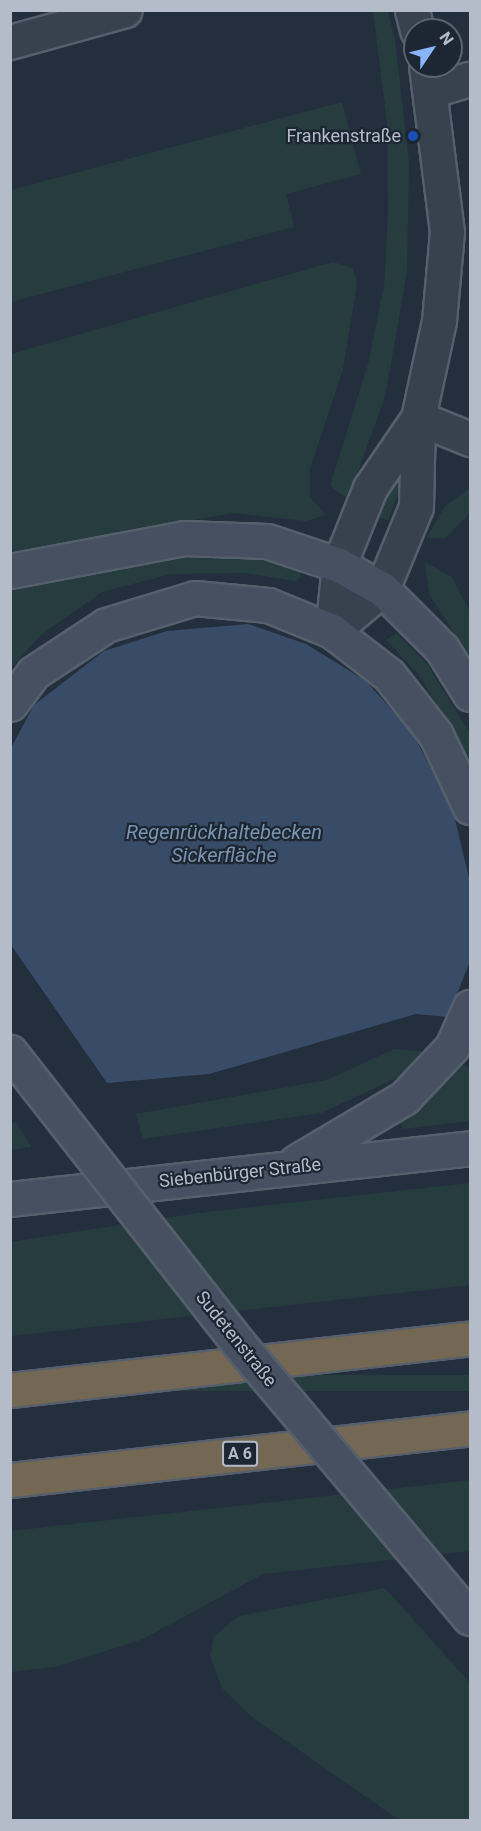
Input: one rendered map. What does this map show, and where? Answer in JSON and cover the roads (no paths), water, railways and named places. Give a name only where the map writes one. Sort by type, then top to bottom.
[{"type":"highway","points":[[10,1390],[471,1338]]},
{"type":"highway","name":"A 6","points":[[10,1480],[471,1428]]},
{"type":"main road","points":[[10,571],[184,538],[267,541],[339,565],[382,589],[442,649],[471,694]]},
{"type":"main road","points":[[10,704],[33,673],[106,625],[195,598],[268,605],[332,631],[389,675],[436,735],[471,807]]},
{"type":"main road","points":[[286,1168],[404,1098],[452,1047],[471,1007]]},
{"type":"main road","name":"Sudetenstraße","points":[[10,1052],[238,1344],[471,1618]]},
{"type":"main road","name":"Siebenbürger Straße","points":[[10,1199],[471,1148]]},
{"type":"street","points":[[10,42],[125,10]]},
{"type":"street","points":[[332,631],[382,589],[416,507],[418,418],[439,321],[447,232],[430,78],[471,79]]},
{"type":"street","points":[[418,418],[471,440]]},
{"type":"street","points":[[332,631],[339,565],[370,488],[418,418]]},
{"type":"water","name":"Regenrückhaltebecken Sickerfläche","points":[[248,624],[306,644],[366,681],[414,735],[454,815],[470,882],[470,961],[448,1017],[416,1014],[209,1074],[107,1083],[11,945],[10,750],[34,705],[104,651],[167,631]]},
{"type":"place","name":"Frankenstraße","points":[[413,136]]}]
